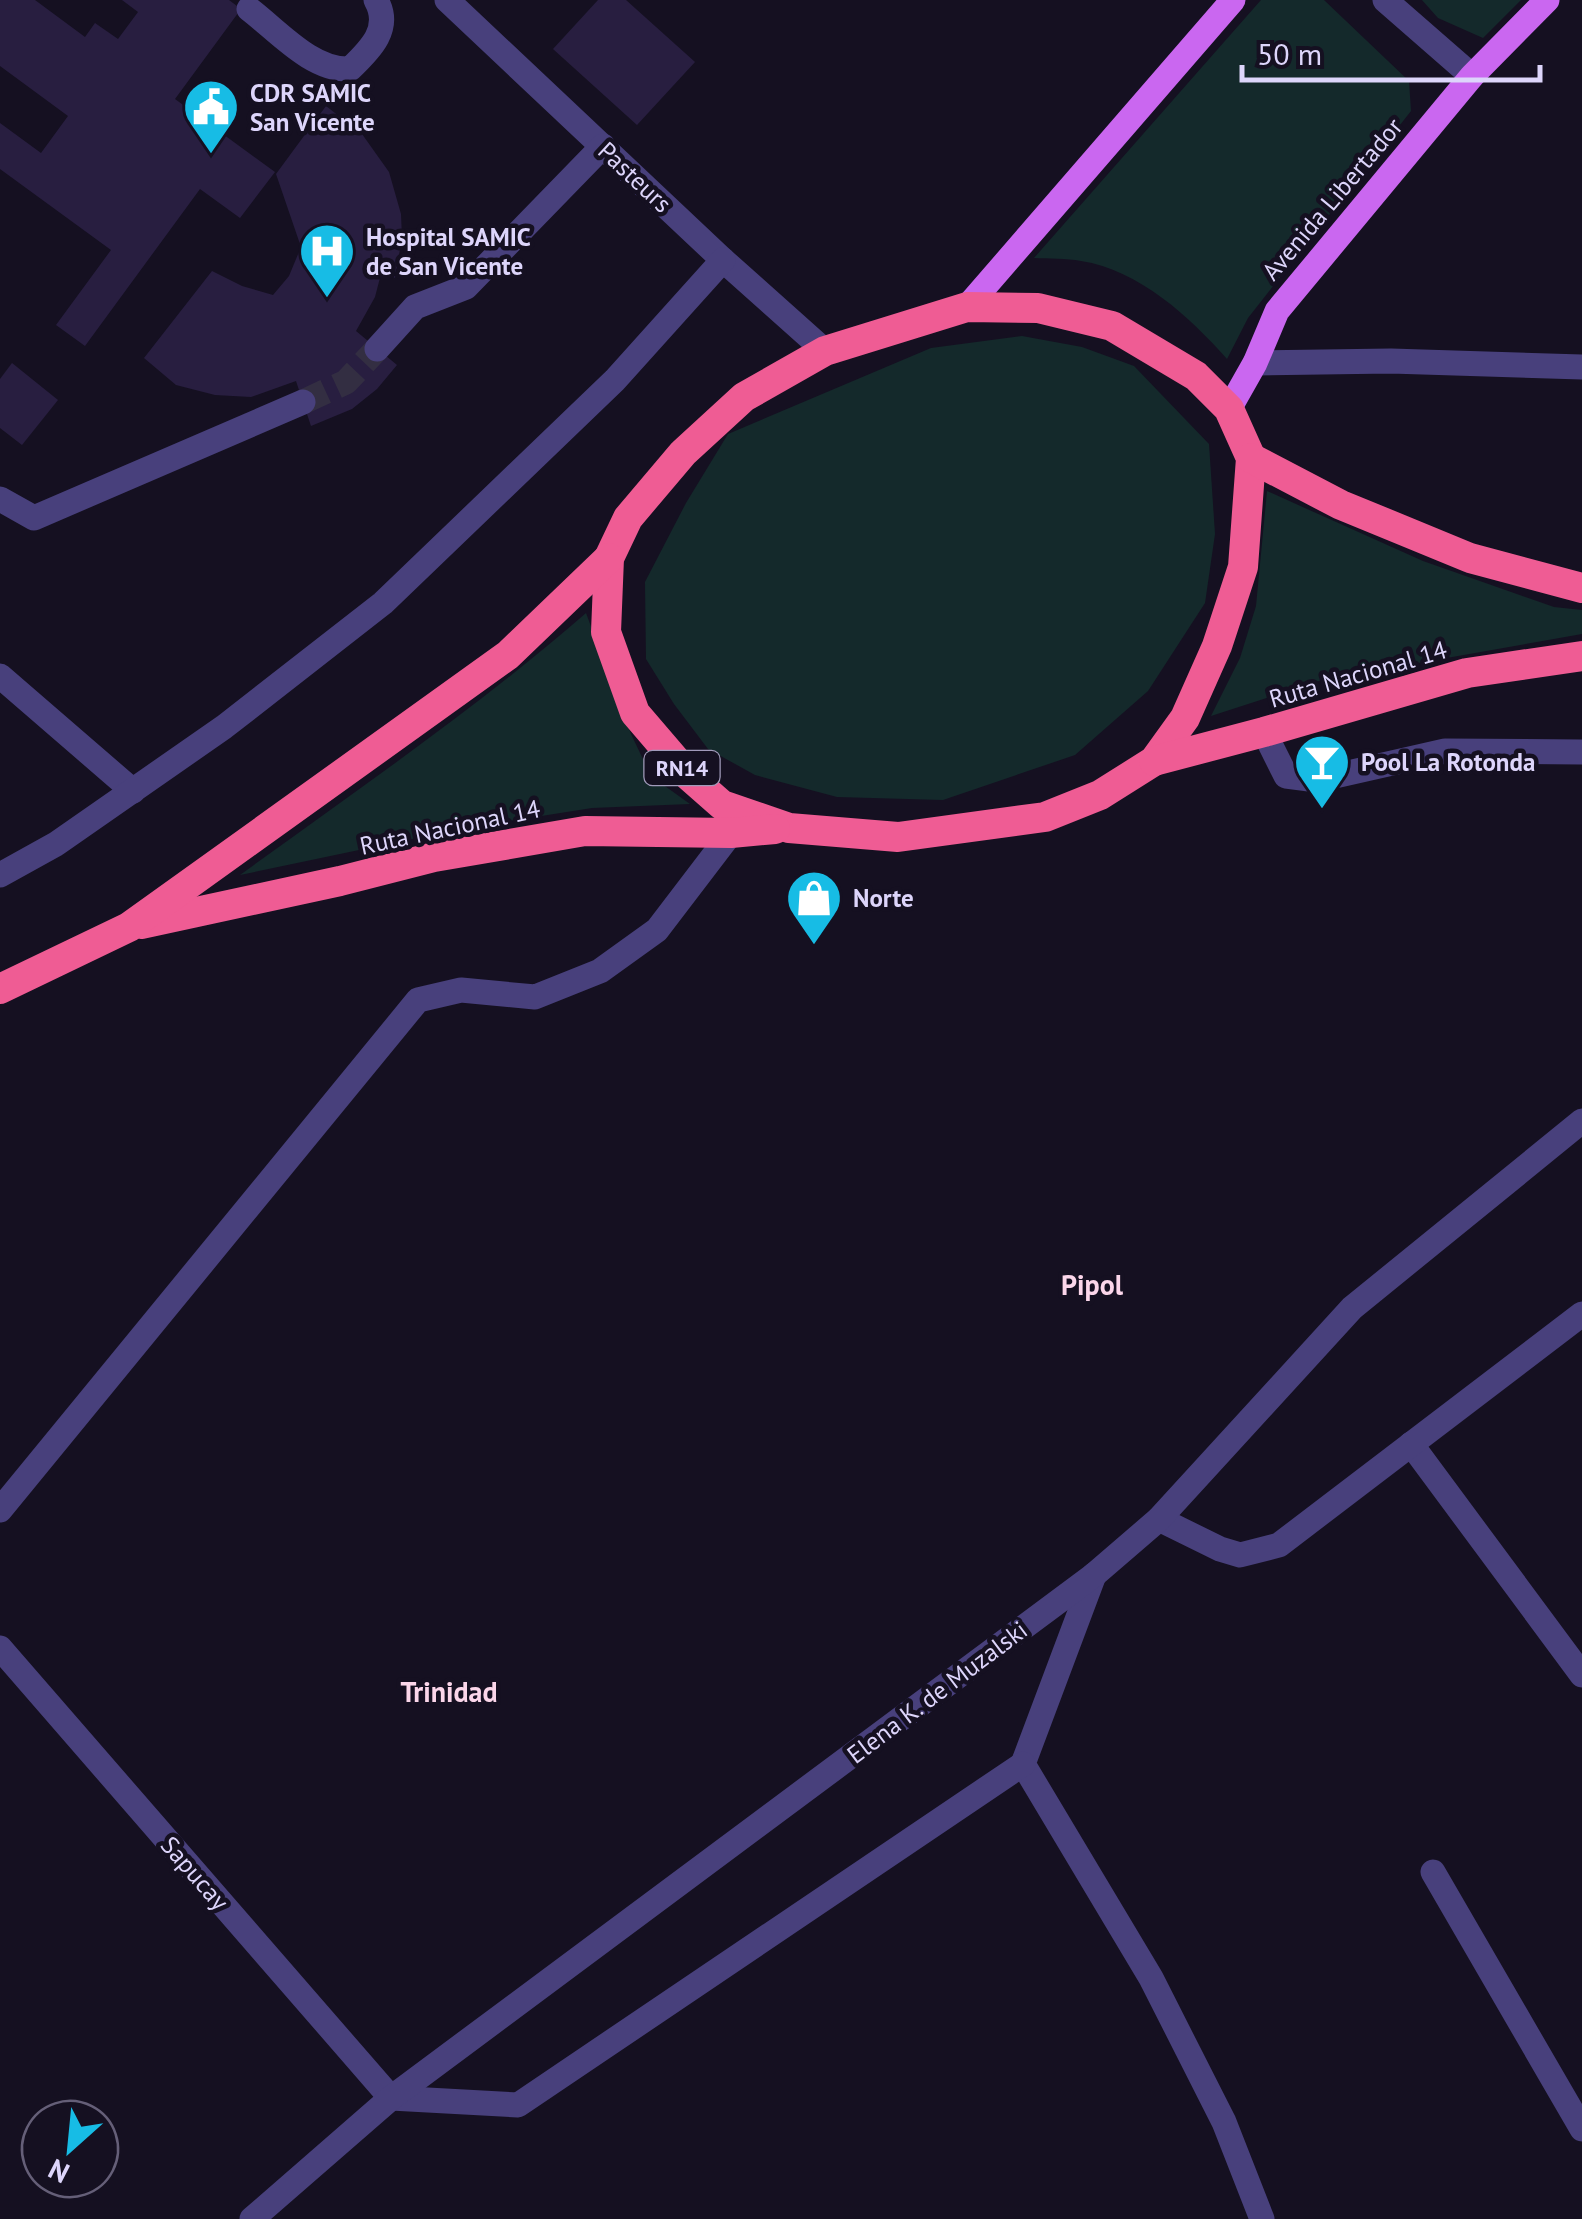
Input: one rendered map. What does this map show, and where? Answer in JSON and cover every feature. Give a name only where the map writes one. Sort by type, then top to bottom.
[{"type":"highway","name":"Ruta Nacional 14","points":[[0,989],[129,926],[508,655],[609,558],[628,518],[683,453],[744,397],[825,351],[967,307],[1038,308],[1112,326],[1196,376],[1229,408],[1251,458],[1243,567],[1218,646],[1185,718],[1154,760]]},
{"type":"highway","points":[[1251,458],[1341,505],[1470,558],[1582,588]]},
{"type":"highway","name":"Ruta Nacional 14","points":[[609,558],[606,632],[636,713],[688,776],[722,805],[789,828]]},
{"type":"highway","name":"Ruta Nacional 14","points":[[129,926],[340,882],[434,857],[585,831],[731,833],[789,828],[898,837],[1044,817],[1100,795],[1154,760],[1467,673],[1582,656]]},
{"type":"main road","points":[[967,307],[1233,0]]},
{"type":"main road","name":"Avenida Libertador","points":[[1229,408],[1255,363],[1277,311],[1472,76],[1547,0]]},
{"type":"street","points":[[248,9],[320,64],[336,70],[350,69],[381,34],[384,21],[376,0]]},
{"type":"street","name":"Pasteurs","points":[[447,0],[825,351]]},
{"type":"street","points":[[1384,0],[1472,76]]},
{"type":"street","points":[[377,349],[415,307],[466,287],[603,146]]},
{"type":"street","points":[[0,875],[56,844],[224,727],[384,603],[615,380],[724,260]]},
{"type":"street","points":[[1255,363],[1390,361],[1582,367]]},
{"type":"street","points":[[0,499],[34,518],[303,402]]},
{"type":"street","points":[[0,676],[133,790]]},
{"type":"street","points":[[1264,732],[1286,776],[1317,780],[1445,751],[1582,752]]},
{"type":"street","points":[[0,1510],[418,1000],[461,990],[535,997],[600,971],[658,930],[731,833]]},
{"type":"street","name":"Elena K. de Muzalski","points":[[252,2219],[391,2098],[1094,1575],[1158,1519],[1352,1308],[1582,1121]]},
{"type":"street","points":[[1158,1519],[1240,1555],[1279,1545],[1582,1314]]},
{"type":"street","points":[[1412,1444],[1582,1674]]},
{"type":"street","points":[[391,2098],[518,2105],[1023,1764],[1094,1575]]},
{"type":"street","name":"Sapucay","points":[[0,1648],[391,2098]]},
{"type":"street","points":[[1023,1764],[1151,1978],[1224,2122],[1262,2219]]},
{"type":"street","points":[[1432,1872],[1582,2129]]},
{"type":"green space","points":[[1261,0],[1324,0],[1409,81],[1411,111],[1248,318],[1227,359],[1180,312],[1123,274],[1081,261],[1034,258]]},
{"type":"green space","points":[[1422,0],[1521,0],[1483,38],[1438,18]]},
{"type":"green space","points":[[1022,336],[1082,347],[1134,366],[1209,444],[1215,534],[1205,603],[1148,691],[1075,755],[943,800],[837,797],[755,775],[708,749],[646,659],[645,582],[728,434],[931,348]]},
{"type":"green space","points":[[1267,491],[1423,561],[1554,607],[1582,610],[1582,634],[1322,680],[1211,716],[1240,658],[1256,606]]},
{"type":"green space","points":[[586,613],[631,734],[651,776],[690,804],[592,808],[464,828],[240,875],[459,715]]},
{"type":"building","points":[[0,0],[35,0],[85,37],[95,23],[118,39],[138,12],[122,0],[229,0],[241,9],[175,99],[275,172],[240,218],[200,189],[85,346],[56,325],[111,250],[0,169],[0,123],[41,153],[68,116],[0,66]]},
{"type":"building","points":[[598,0],[626,0],[695,62],[637,125],[553,49]]},
{"type":"building","points":[[326,106],[362,134],[389,172],[401,214],[402,238],[395,278],[382,270],[375,297],[356,331],[397,365],[377,389],[352,409],[311,426],[296,381],[251,397],[215,395],[176,385],[144,358],[212,271],[273,295],[289,276],[301,247],[276,174]]},
{"type":"building","points":[[12,363],[58,400],[22,445],[0,428],[0,379]]},
{"type":"tunnel","points":[[303,402],[346,382],[377,349]]},
{"type":"place","name":"CDR SAMIC San Vicente","points":[[211,156]]},
{"type":"place","name":"Hospital SAMIC de San Vicente","points":[[327,300]]},
{"type":"place","name":"Pool La Rotonda","points":[[1322,811]]},
{"type":"place","name":"Norte","points":[[814,947]]},
{"type":"district","name":"Pipol","points":[[1092,1284]]},
{"type":"district","name":"Trinidad","points":[[449,1691]]}]
